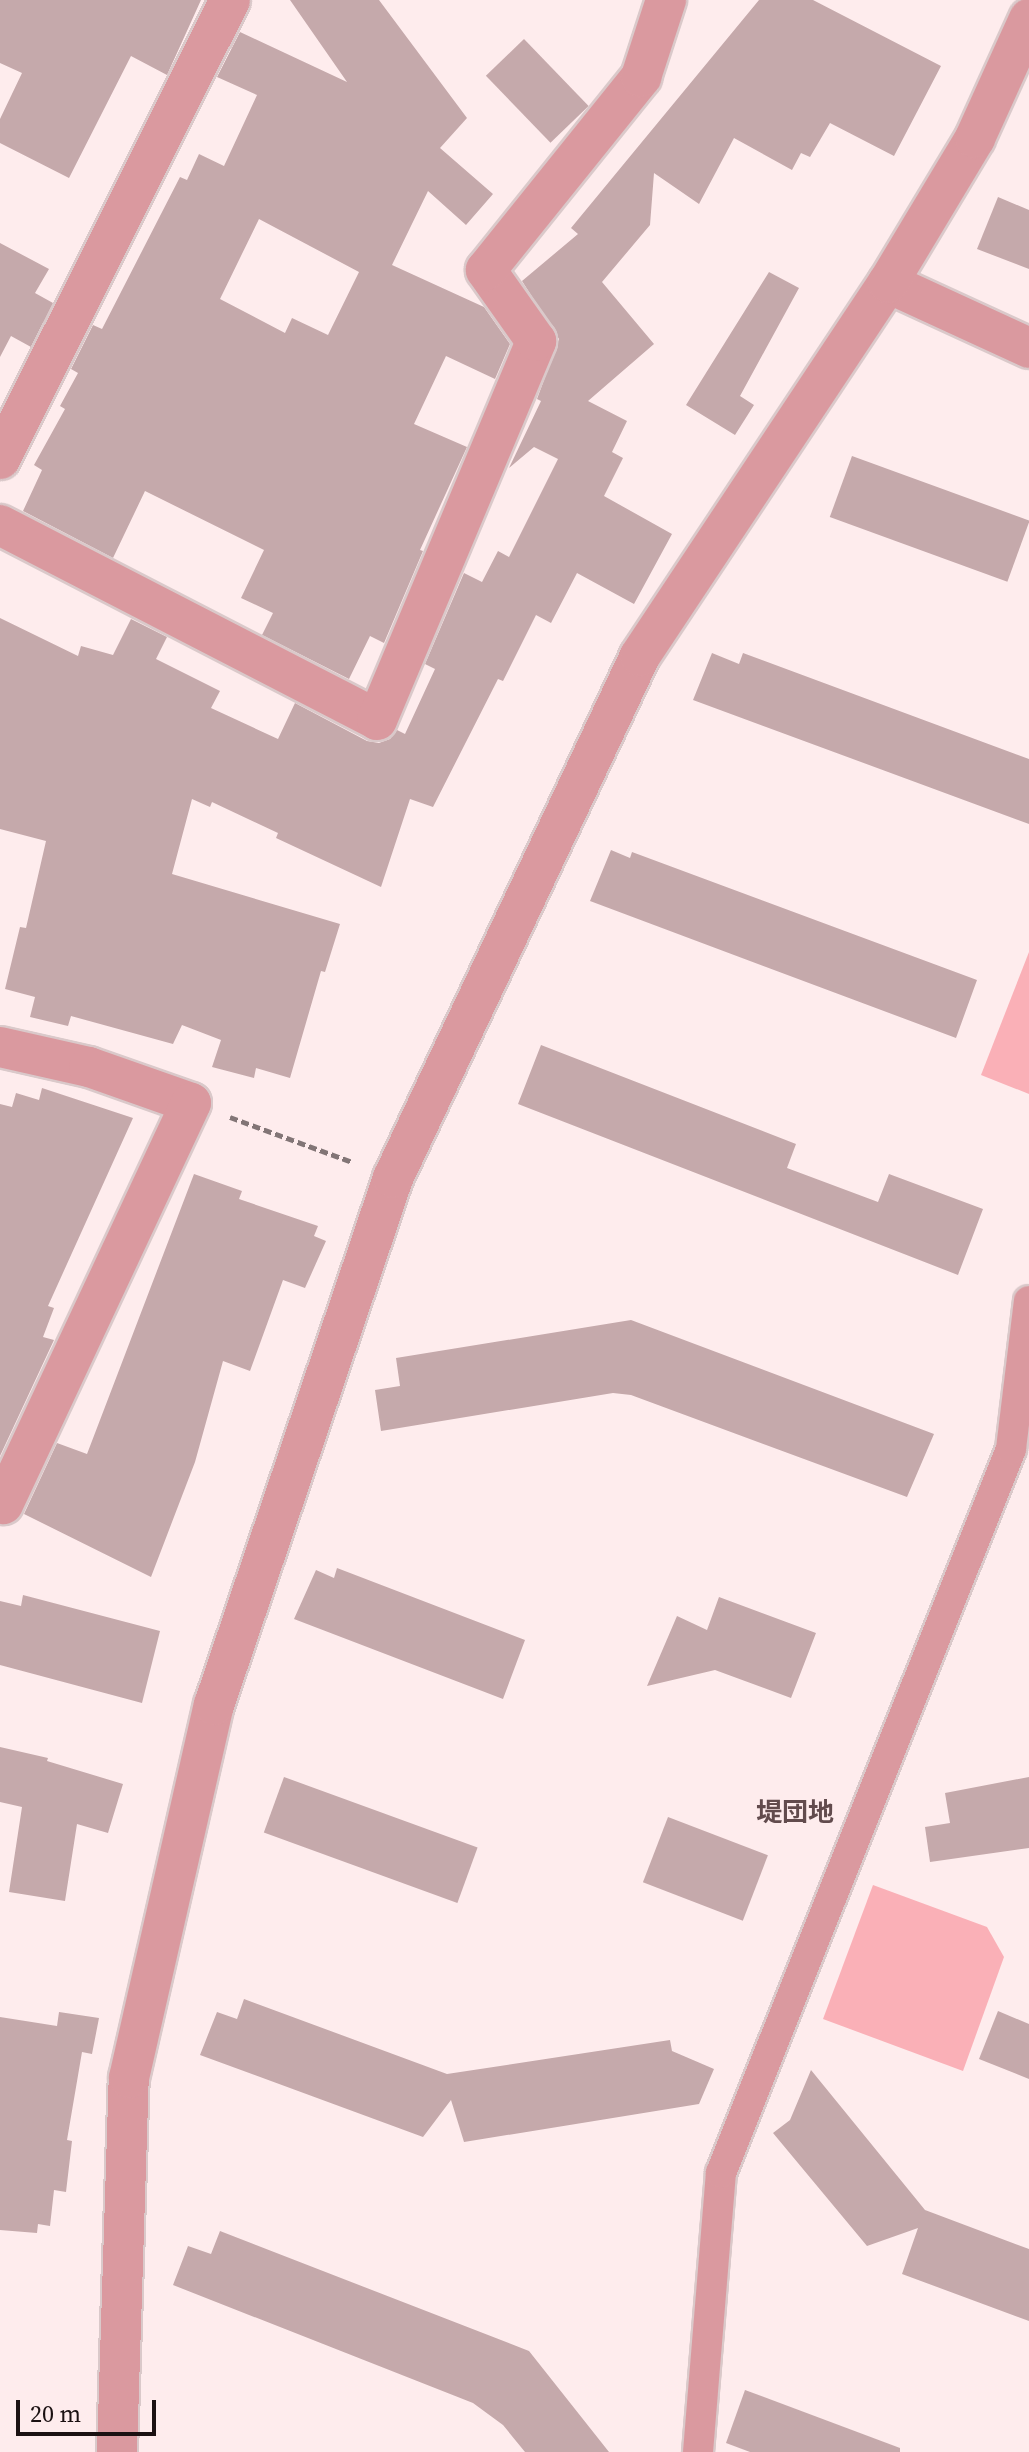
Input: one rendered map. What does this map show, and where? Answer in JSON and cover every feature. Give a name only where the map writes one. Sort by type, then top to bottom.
[{"type":"street","points":[[0,459],[230,0]]},
{"type":"street","points":[[0,525],[377,720],[536,341],[486,270],[641,77],[666,0]]},
{"type":"street","points":[[117,2452],[129,2078],[214,1705],[393,1178],[640,656],[888,283],[975,138],[1029,19]]},
{"type":"street","points":[[888,283],[1029,348]]},
{"type":"street","points":[[0,1047],[89,1067],[191,1103],[3,1504]]},
{"type":"street","points":[[698,2452],[721,2173],[1011,1449],[1029,1301]]},
{"type":"path","points":[[191,1103],[393,1178]]},
{"type":"shaded area","points":[[1029,952],[1029,1094],[981,1075]]},
{"type":"shaded area","points":[[873,1885],[987,1927],[1004,1957],[963,2071],[823,2019]]},
{"type":"building","points":[[0,0],[201,0],[167,75],[131,56],[69,178],[0,143],[0,119],[22,73],[0,63]]},
{"type":"building","points":[[290,0],[379,0],[467,118],[440,148],[493,194],[466,225],[428,191],[392,265],[484,307],[510,344],[495,379],[446,356],[414,424],[467,447],[420,550],[423,551],[384,643],[370,636],[349,679],[262,635],[273,613],[241,598],[264,550],[145,491],[113,558],[23,511],[42,470],[34,465],[65,409],[60,406],[78,373],[71,369],[93,325],[102,329],[180,177],[187,180],[199,154],[224,166],[257,95],[217,77],[240,32],[347,82]],"holes":[[[259,219],[359,272],[328,335],[292,318],[285,333],[220,299]]]},
{"type":"building","points":[[759,0],[813,0],[941,66],[894,156],[830,123],[810,157],[801,153],[792,170],[734,138],[699,204],[654,173],[650,225],[602,282],[654,344],[588,401],[627,421],[612,452],[623,458],[604,496],[672,534],[634,604],[577,573],[551,623],[536,615],[503,681],[498,679],[433,807],[410,799],[381,887],[276,838],[278,833],[212,802],[210,807],[192,799],[172,874],[340,924],[325,972],[321,971],[290,1078],[256,1068],[254,1078],[212,1067],[221,1040],[182,1025],[173,1044],[71,1016],[68,1026],[30,1017],[35,997],[5,989],[20,927],[26,928],[46,841],[0,829],[0,618],[78,656],[81,646],[113,655],[131,619],[167,637],[156,659],[220,691],[211,708],[278,739],[295,703],[367,741],[379,743],[390,739],[397,730],[405,734],[435,669],[425,664],[464,573],[482,582],[498,551],[509,557],[558,459],[534,447],[509,468],[541,401],[537,399],[559,339],[522,281],[578,234],[571,228]]},
{"type":"building","points":[[524,39],[589,106],[550,143],[486,76]]},
{"type":"building","points":[[998,197],[1029,210],[1029,269],[977,249]]},
{"type":"building","points":[[0,243],[49,269],[35,293],[53,303],[31,347],[11,336],[0,357]]},
{"type":"building","points":[[769,272],[799,288],[740,396],[754,405],[735,435],[686,405]]},
{"type":"building","points":[[852,456],[1029,520],[1007,582],[830,517]]},
{"type":"building","points":[[712,653],[739,664],[743,653],[1029,759],[1029,824],[693,700]]},
{"type":"building","points":[[611,850],[630,858],[632,852],[977,980],[956,1038],[590,901]]},
{"type":"building","points":[[541,1045],[796,1144],[787,1168],[878,1202],[889,1174],[983,1209],[958,1275],[518,1104]]},
{"type":"building","points":[[42,1088],[133,1118],[48,1306],[54,1308],[43,1337],[54,1340],[0,1456],[0,1104],[12,1107],[16,1093],[39,1100]]},
{"type":"building","points":[[194,1174],[242,1191],[239,1199],[318,1226],[314,1236],[326,1241],[305,1288],[283,1280],[250,1371],[223,1361],[195,1462],[151,1577],[24,1514],[57,1443],[87,1454]]},
{"type":"building","points":[[631,1320],[934,1434],[907,1497],[631,1395],[613,1393],[381,1431],[375,1390],[400,1386],[396,1358]]},
{"type":"building","points":[[337,1568],[525,1640],[503,1699],[294,1619],[316,1570],[334,1578]]},
{"type":"building","points":[[23,1595],[160,1631],[142,1703],[0,1665],[0,1601],[21,1606]]},
{"type":"building","points":[[719,1597],[816,1633],[791,1698],[715,1670],[647,1686],[677,1616],[707,1630]]},
{"type":"building","points":[[0,1747],[48,1758],[47,1761],[123,1784],[108,1833],[77,1824],[65,1901],[9,1892],[22,1807],[0,1802]]},
{"type":"building","points":[[284,1777],[478,1847],[457,1903],[264,1832]]},
{"type":"building","points":[[1029,1777],[1029,1848],[930,1862],[925,1827],[950,1823],[945,1793]]},
{"type":"building","points":[[668,1817],[768,1855],[743,1921],[643,1882]]},
{"type":"building","points":[[244,1999],[447,2074],[670,2040],[672,2051],[714,2069],[699,2104],[464,2142],[451,2100],[423,2137],[200,2055],[217,2012],[237,2019]]},
{"type":"building","points":[[998,2011],[1029,2024],[1029,2079],[979,2059]]},
{"type":"building","points":[[59,2012],[99,2018],[92,2054],[82,2052],[67,2140],[72,2141],[66,2192],[54,2190],[50,2226],[38,2224],[37,2233],[0,2230],[0,2017],[57,2026]]},
{"type":"building","points":[[811,2070],[925,2210],[1029,2249],[1029,2321],[902,2274],[918,2228],[867,2246],[773,2133],[790,2120]]},
{"type":"building","points":[[220,2231],[529,2351],[609,2452],[525,2452],[503,2425],[473,2403],[173,2285],[188,2246],[211,2254]]},
{"type":"building","points":[[745,2390],[900,2448],[900,2452],[750,2452],[726,2443]]},
{"type":"district","name":"堤団地","points":[[795,1813]]}]
